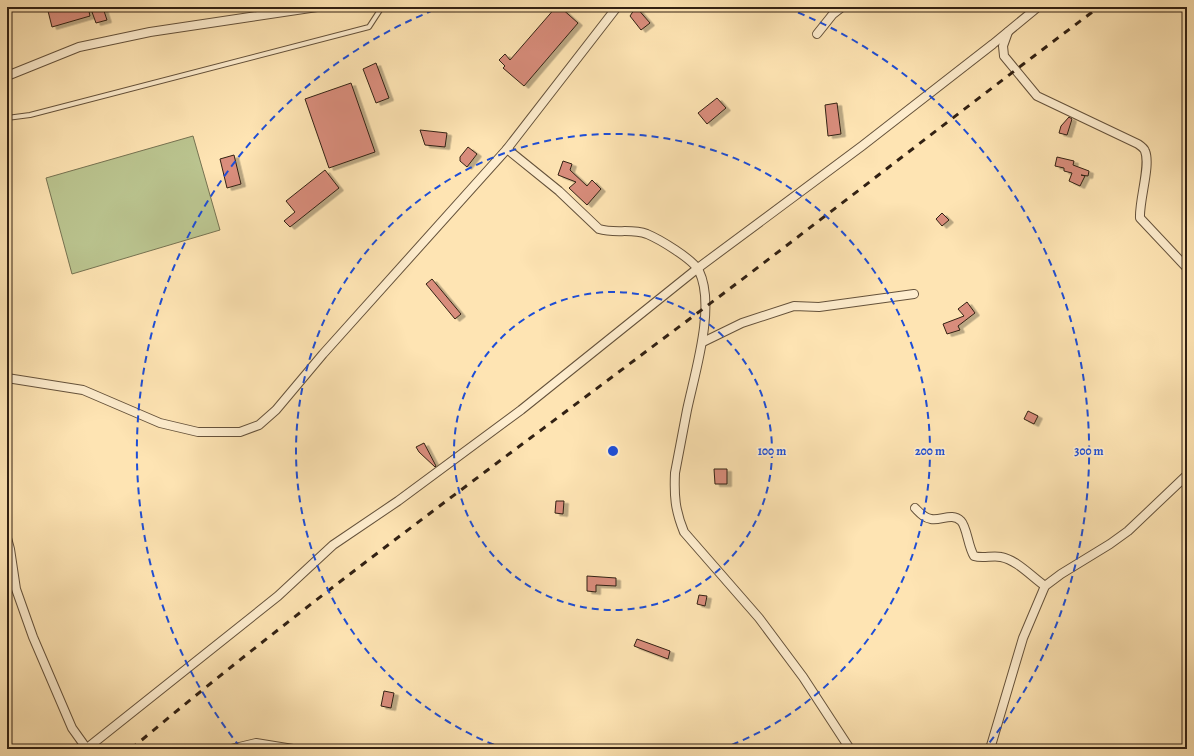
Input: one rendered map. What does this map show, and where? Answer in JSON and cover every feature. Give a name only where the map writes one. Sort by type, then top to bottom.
[{"type":"street","points":[[7,76],[79,47],[150,32],[317,7]]},
{"type":"street","points":[[7,378],[83,390],[160,423],[198,432],[240,432],[259,425],[276,410],[323,354],[507,149],[617,7]]},
{"type":"street","points":[[817,34],[833,14],[842,7]]},
{"type":"street","points":[[1028,7],[1008,30],[1003,46],[1004,56],[1037,96],[1138,144],[1145,149],[1147,158],[1140,218],[1187,268]]},
{"type":"street","points":[[7,538],[10,548],[16,589],[28,624],[72,728],[86,749],[278,596],[333,546],[398,501],[521,410],[698,268],[868,141],[993,44],[1008,30],[1038,7]]},
{"type":"street","points":[[507,149],[559,191],[599,229],[607,232],[628,230],[647,234],[685,257],[698,268],[705,286],[703,342],[675,473],[674,495],[677,514],[684,532],[759,618],[803,677],[850,749]]},
{"type":"street","points":[[703,342],[742,323],[794,306],[818,307],[914,294]]},
{"type":"street","points":[[990,749],[1023,638],[1045,586],[1060,574],[1110,544],[1128,531],[1187,475]]},
{"type":"street","points":[[915,508],[924,516],[931,519],[948,516],[956,517],[962,522],[970,550],[974,556],[980,559],[1000,557],[1010,560],[1045,586]]},
{"type":"street","points":[[231,749],[256,743],[293,749]]},
{"type":"lane","points":[[7,118],[30,115],[369,27],[382,7]]},
{"type":"green space","points":[[193,136],[220,230],[72,274],[46,178]]},
{"type":"building","points":[[47,7],[88,7],[90,16],[52,27]]},
{"type":"building","points":[[556,7],[560,7],[578,23],[524,86],[503,68],[505,66],[499,60],[505,54],[510,60]]},
{"type":"building","points":[[636,7],[650,23],[641,30],[630,16]]},
{"type":"building","points":[[103,8],[107,20],[96,23],[92,12]]},
{"type":"building","points":[[376,63],[389,98],[376,103],[363,69]]},
{"type":"building","points":[[351,83],[375,152],[329,168],[305,99]]},
{"type":"building","points":[[717,98],[726,108],[707,124],[698,113]]},
{"type":"building","points":[[837,103],[841,134],[828,136],[825,105]]},
{"type":"building","points":[[1069,117],[1072,119],[1067,135],[1059,133],[1061,126]]},
{"type":"building","points":[[420,130],[447,133],[445,147],[425,145]]},
{"type":"building","points":[[468,147],[477,154],[467,167],[460,161],[460,157]]},
{"type":"building","points":[[234,155],[241,184],[227,188],[220,159]]},
{"type":"building","points":[[1057,157],[1074,161],[1073,165],[1089,171],[1088,176],[1081,175],[1085,176],[1080,186],[1069,181],[1072,173],[1064,171],[1064,168],[1055,166]]},
{"type":"building","points":[[563,161],[572,164],[570,170],[587,186],[592,180],[601,189],[587,205],[569,188],[576,182],[558,175]]},
{"type":"building","points":[[325,170],[339,188],[290,227],[284,221],[295,212],[286,201]]},
{"type":"building","points":[[942,213],[949,220],[942,226],[936,219]]},
{"type":"building","points":[[432,279],[461,314],[455,319],[426,284]]},
{"type":"building","points":[[967,302],[975,313],[958,326],[960,330],[947,334],[943,324],[964,316],[958,309]]},
{"type":"building","points":[[1028,411],[1038,416],[1034,424],[1024,419]]},
{"type":"building","points":[[424,443],[436,466],[435,467],[419,452],[416,447]]},
{"type":"building","points":[[714,469],[727,469],[727,484],[715,484]]},
{"type":"building","points":[[556,501],[564,501],[563,514],[555,513]]},
{"type":"building","points":[[587,576],[616,578],[616,586],[596,585],[596,592],[587,591]]},
{"type":"building","points":[[699,595],[707,596],[705,606],[697,604]]},
{"type":"building","points":[[637,639],[670,651],[668,659],[634,646]]},
{"type":"building","points":[[384,691],[394,693],[391,708],[381,706]]},
{"type":"railway","points":[[131,749],[326,592],[715,300],[1099,7]]}]
